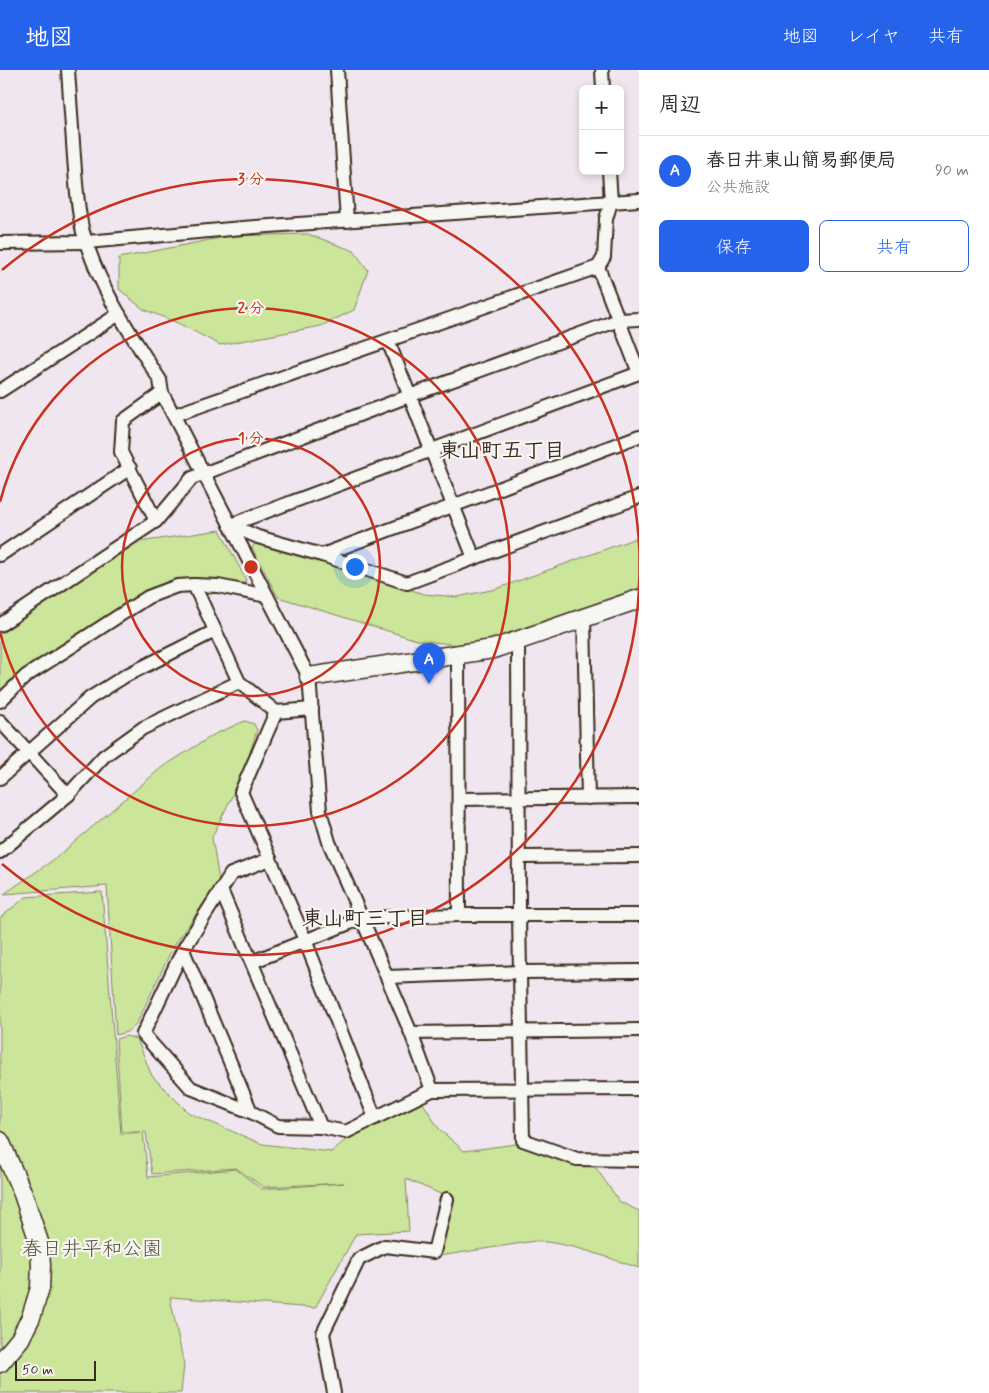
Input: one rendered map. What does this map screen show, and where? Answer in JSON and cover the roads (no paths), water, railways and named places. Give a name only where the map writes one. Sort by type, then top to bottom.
[{"type":"street","points":[[68,70],[79,213],[95,265],[119,314],[160,380],[162,392],[202,473],[310,677],[320,810],[329,842],[411,1033],[432,1090]]},
{"type":"street","points":[[337,70],[347,221]]},
{"type":"street","points":[[602,70],[603,85]]},
{"type":"street","points":[[174,414],[388,342],[598,267],[604,257],[606,219],[611,202],[609,175]]},
{"type":"street","points":[[0,243],[87,242],[222,229],[639,200]]},
{"type":"street","points":[[230,525],[639,373],[598,267]]},
{"type":"street","points":[[0,391],[119,314]]},
{"type":"street","points":[[0,625],[156,521],[192,478],[202,473],[618,320],[639,319]]},
{"type":"street","points":[[388,342],[474,558]]},
{"type":"street","points":[[156,521],[121,452],[123,421],[162,392]]},
{"type":"street","points":[[322,554],[639,436]]},
{"type":"street","points":[[0,555],[130,468]]},
{"type":"street","points":[[230,525],[258,537],[322,554],[407,583],[639,497]]},
{"type":"street","points":[[0,701],[26,676],[148,597],[177,586],[194,585],[218,586],[267,596]]},
{"type":"street","points":[[194,585],[239,682],[276,712],[312,709]]},
{"type":"street","points":[[310,677],[493,649],[639,599]]},
{"type":"street","points":[[584,618],[588,798]]},
{"type":"street","points":[[0,778],[90,698],[125,676],[215,631]]},
{"type":"street","points":[[518,641],[519,916],[523,1140],[577,1159],[639,1160]]},
{"type":"street","points":[[458,655],[459,915]]},
{"type":"street","points":[[0,852],[68,795],[104,756],[143,728],[239,682]]},
{"type":"street","points":[[276,712],[242,792],[375,1118]]},
{"type":"street","points":[[0,721],[68,795]]},
{"type":"street","points":[[459,799],[639,798]]},
{"type":"street","points":[[520,857],[639,856]]},
{"type":"street","points":[[270,859],[231,874],[183,950],[143,1034],[191,1088],[251,1112],[278,1126],[321,1127],[346,1132],[432,1090],[639,1089]]},
{"type":"street","points":[[221,890],[321,1127]]},
{"type":"street","points":[[252,962],[362,918],[459,915],[639,915]]},
{"type":"street","points":[[183,950],[251,1112]]},
{"type":"street","points":[[387,977],[520,972],[639,971]]},
{"type":"street","points":[[411,1033],[639,1030]]},
{"type":"street","points":[[0,1141],[23,1194],[39,1242],[41,1265],[40,1288],[32,1317],[20,1339],[0,1363]]},
{"type":"street","points":[[334,1393],[323,1333],[359,1259],[384,1246],[434,1252],[447,1199]]},
{"type":"place","name":"春日井東山簡易郵便局","points":[[429,684]]},
{"type":"district","name":"東山町五丁目","points":[[502,451]]},
{"type":"district","name":"東山町三丁目","points":[[365,919]]},
{"type":"park label","name":"春日井平和公園","points":[[92,1249]]}]
